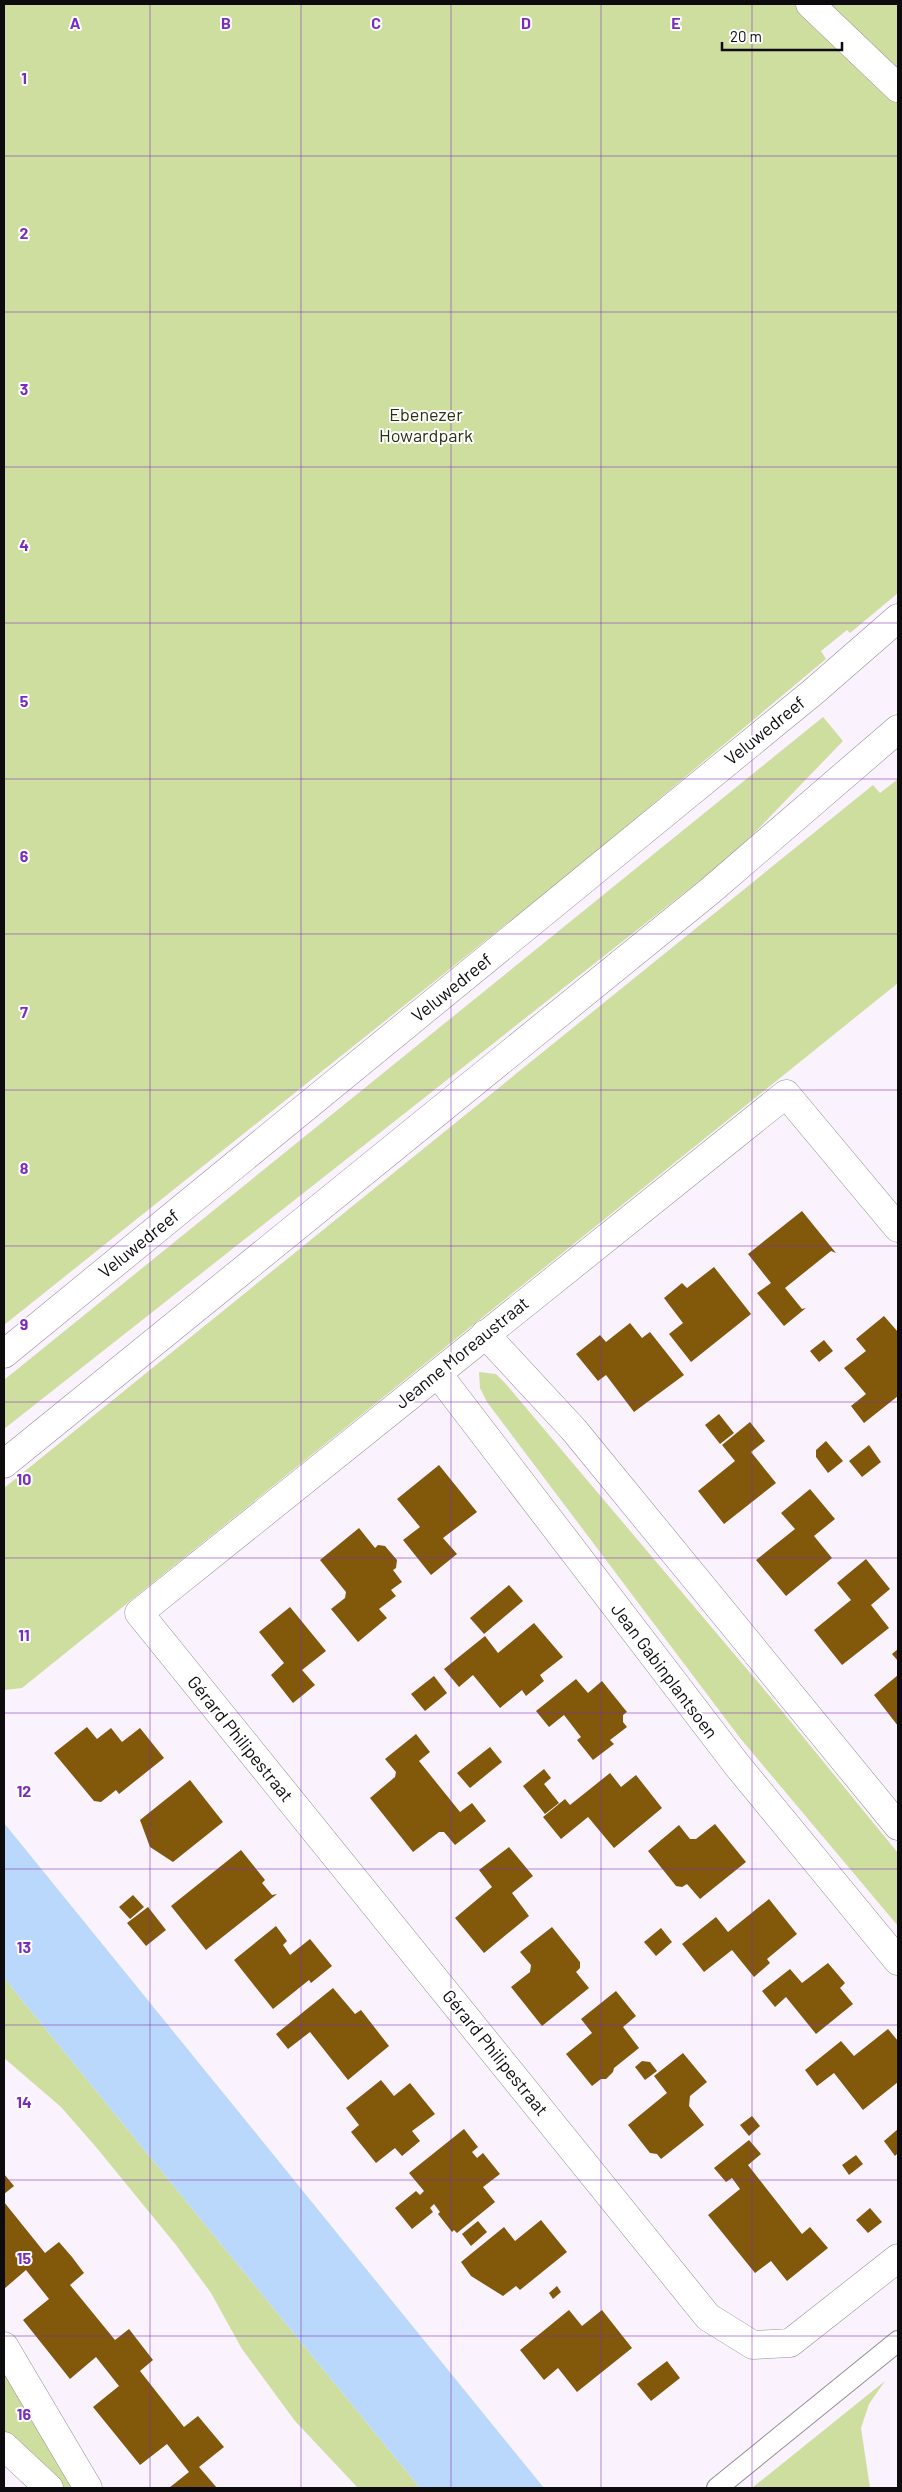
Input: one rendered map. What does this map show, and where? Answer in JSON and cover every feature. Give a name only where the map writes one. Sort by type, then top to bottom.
[{"type":"street","points":[[810,4],[898,88]]},
{"type":"street","name":"Veluwedreef","points":[[4,1354],[874,641],[898,618]]},
{"type":"street","points":[[4,1464],[710,891],[898,729]]},
{"type":"street","name":"Jeanne Moreaustraat","points":[[139,1613],[786,1094],[898,1228]]},
{"type":"street","points":[[485,1334],[574,1430],[898,1826]]},
{"type":"street","name":"Jean Gabinplantsoen","points":[[438,1374],[737,1765],[898,1961]]},
{"type":"street","name":"Gérard Philipestraat","points":[[139,1613],[708,2316],[753,2345],[790,2343],[898,2258]]},
{"type":"street","points":[[4,2346],[88,2488]]},
{"type":"street","points":[[4,2446],[49,2488]]},
{"type":"lane","points":[[716,2488],[898,2341]]},
{"type":"green space","name":"Ebenezer Howardpark","points":[[4,4],[898,4],[898,593],[850,633],[847,630],[821,651],[826,659],[574,870],[4,1325]]},
{"type":"green space","points":[[823,717],[843,741],[736,852],[4,1429],[4,1380]]},
{"type":"green space","points":[[898,779],[898,983],[22,1688],[4,1690],[4,1488],[873,785],[880,793]]},
{"type":"green space","points":[[479,1372],[496,1374],[505,1383],[773,1700],[898,1853],[898,1926],[740,1738],[487,1402],[480,1388]]},
{"type":"green space","points":[[4,1978],[420,2488],[358,2488],[295,2421],[242,2349],[211,2293],[176,2245],[61,2107],[4,2058]]},
{"type":"green space","points":[[4,2364],[78,2488],[60,2488],[4,2435]]},
{"type":"green space","points":[[885,2381],[869,2404],[861,2428],[870,2488],[752,2488]]},
{"type":"water","points":[[4,1823],[544,2488],[420,2488],[4,1978]]},
{"type":"building","points":[[802,1211],[836,1253],[831,1251],[785,1288],[802,1309],[806,1308],[784,1326],[757,1293],[771,1283],[748,1254]]},
{"type":"building","points":[[714,1267],[751,1314],[691,1362],[669,1334],[683,1323],[664,1298],[682,1283],[687,1288]]},
{"type":"building","points":[[884,1316],[898,1332],[898,1396],[864,1423],[851,1406],[866,1394],[844,1368],[866,1351],[856,1339]]},
{"type":"building","points":[[630,1323],[642,1338],[650,1332],[684,1375],[634,1412],[606,1375],[598,1381],[576,1354],[600,1335],[606,1342]]},
{"type":"building","points":[[824,1340],[833,1351],[819,1362],[810,1351]]},
{"type":"building","points":[[719,1414],[734,1433],[720,1444],[705,1425]]},
{"type":"building","points":[[750,1422],[765,1441],[751,1452],[776,1483],[724,1524],[698,1491],[735,1461],[722,1445]]},
{"type":"building","points":[[826,1441],[843,1461],[828,1473],[816,1457],[816,1450]]},
{"type":"building","points":[[869,1445],[881,1462],[862,1477],[849,1461]]},
{"type":"building","points":[[439,1465],[477,1512],[443,1538],[457,1554],[431,1575],[403,1540],[420,1527],[397,1499]]},
{"type":"building","points":[[810,1489],[835,1519],[814,1536],[832,1558],[786,1596],[756,1560],[795,1529],[781,1513]]},
{"type":"building","points":[[359,1528],[375,1548],[378,1545],[385,1546],[397,1560],[396,1568],[393,1570],[402,1582],[391,1590],[396,1596],[379,1609],[387,1618],[358,1642],[331,1609],[345,1598],[346,1592],[320,1560]]},
{"type":"building","points":[[866,1559],[890,1589],[871,1605],[889,1628],[842,1665],[814,1630],[851,1600],[837,1583]]},
{"type":"building","points":[[509,1585],[523,1601],[484,1634],[470,1618]]},
{"type":"building","points":[[290,1607],[326,1651],[302,1670],[315,1685],[293,1703],[271,1675],[284,1663],[259,1632]]},
{"type":"building","points":[[534,1623],[563,1657],[540,1675],[544,1681],[526,1696],[522,1690],[500,1708],[473,1675],[459,1687],[444,1669],[485,1636],[498,1653]]},
{"type":"building","points":[[898,1649],[898,1661],[892,1654]]},
{"type":"building","points":[[898,1675],[898,1726],[874,1695]]},
{"type":"building","points":[[434,1676],[447,1693],[425,1711],[411,1694]]},
{"type":"building","points":[[576,1679],[588,1693],[602,1681],[627,1712],[623,1715],[623,1722],[627,1727],[610,1740],[614,1744],[593,1760],[577,1740],[581,1737],[564,1715],[549,1727],[536,1711]]},
{"type":"building","points":[[87,1727],[97,1739],[111,1728],[122,1742],[140,1728],[164,1758],[119,1794],[116,1790],[101,1802],[94,1801],[54,1753]]},
{"type":"building","points":[[416,1734],[430,1752],[419,1761],[460,1812],[472,1803],[486,1821],[455,1845],[444,1832],[439,1832],[413,1852],[370,1798],[395,1777],[396,1772],[385,1759]]},
{"type":"building","points":[[490,1747],[502,1762],[470,1788],[457,1773]]},
{"type":"building","points":[[544,1769],[551,1778],[544,1784],[559,1803],[545,1814],[523,1786]]},
{"type":"building","points":[[610,1773],[621,1787],[636,1775],[662,1808],[614,1848],[588,1817],[561,1839],[543,1817],[565,1799],[570,1805]]},
{"type":"building","points":[[190,1780],[223,1822],[173,1862],[150,1847],[140,1820]]},
{"type":"building","points":[[715,1824],[746,1862],[700,1899],[687,1884],[682,1887],[676,1886],[648,1851],[679,1825],[690,1839],[696,1839]]},
{"type":"building","points":[[509,1847],[533,1876],[512,1893],[529,1916],[484,1953],[455,1918],[492,1887],[479,1870]]},
{"type":"building","points":[[241,1850],[265,1880],[262,1883],[272,1895],[277,1894],[206,1950],[171,1906]]},
{"type":"building","points":[[133,1895],[144,1907],[130,1919],[119,1907]]},
{"type":"building","points":[[769,1899],[797,1934],[767,1959],[770,1963],[754,1977],[732,1950],[704,1972],[682,1944],[716,1917],[728,1932]]},
{"type":"building","points":[[148,1907],[166,1930],[146,1946],[127,1923]]},
{"type":"building","points":[[276,1926],[287,1941],[283,1945],[290,1955],[310,1939],[332,1966],[311,1983],[309,1980],[273,2009],[234,1960]]},
{"type":"building","points":[[552,1927],[580,1962],[580,1968],[576,1972],[589,1988],[542,2026],[511,1987],[530,1972],[531,1965],[520,1952]]},
{"type":"building","points":[[661,1928],[672,1942],[656,1956],[644,1942]]},
{"type":"building","points":[[828,1963],[845,1983],[840,1988],[853,2004],[816,2034],[786,1997],[775,2007],[762,1991],[790,1969],[802,1983]]},
{"type":"building","points":[[333,1988],[355,2014],[361,2010],[389,2046],[348,2080],[310,2032],[288,2049],[276,2034]]},
{"type":"building","points":[[616,1991],[636,2016],[623,2027],[639,2048],[614,2068],[613,2072],[606,2079],[601,2079],[592,2086],[566,2054],[592,2033],[581,2019]]},
{"type":"building","points":[[888,2029],[898,2041],[898,2082],[863,2110],[834,2073],[817,2086],[805,2070],[841,2041],[854,2056]]},
{"type":"building","points":[[683,2053],[707,2082],[690,2096],[689,2106],[704,2125],[661,2159],[657,2154],[650,2153],[628,2125],[667,2093],[654,2076]]},
{"type":"building","points":[[642,2061],[650,2062],[657,2071],[645,2080],[635,2067]]},
{"type":"building","points":[[381,2080],[394,2096],[410,2083],[435,2114],[412,2131],[420,2141],[402,2156],[395,2148],[376,2163],[351,2132],[359,2125],[346,2108]]},
{"type":"building","points":[[752,2116],[760,2126],[749,2136],[740,2125]]},
{"type":"building","points":[[464,2129],[478,2147],[472,2152],[477,2158],[483,2153],[500,2174],[483,2187],[495,2202],[457,2233],[454,2230],[452,2232],[438,2214],[440,2212],[434,2204],[430,2208],[433,2212],[412,2229],[395,2208],[416,2191],[420,2195],[424,2191],[409,2173]]},
{"type":"building","points":[[898,2129],[898,2153],[895,2156],[884,2141]]},
{"type":"building","points":[[749,2140],[761,2154],[748,2165],[802,2234],[810,2227],[828,2248],[787,2281],[771,2261],[755,2273],[708,2215],[740,2189],[732,2178],[726,2182],[714,2168]]},
{"type":"building","points":[[856,2155],[863,2164],[849,2175],[842,2165]]},
{"type":"building","points":[[4,2174],[14,2186],[4,2194]]},
{"type":"building","points":[[4,2202],[45,2253],[59,2242],[72,2257],[84,2273],[70,2285],[115,2340],[129,2329],[153,2360],[140,2371],[184,2427],[198,2416],[224,2447],[199,2467],[217,2488],[169,2488],[189,2472],[167,2444],[140,2465],[93,2407],[119,2386],[96,2357],[70,2379],[23,2320],[49,2299],[26,2270],[4,2289]]},
{"type":"building","points":[[870,2208],[882,2222],[868,2233],[856,2220]]},
{"type":"building","points":[[541,2220],[567,2252],[520,2290],[516,2286],[503,2296],[471,2276],[461,2262],[504,2227],[515,2241]]},
{"type":"building","points":[[478,2221],[487,2232],[471,2246],[462,2234]]},
{"type":"building","points":[[557,2286],[561,2292],[553,2299],[549,2293]]},
{"type":"building","points":[[569,2310],[582,2326],[602,2310],[632,2348],[577,2392],[558,2368],[544,2380],[520,2350]]},
{"type":"building","points":[[667,2361],[680,2378],[651,2401],[637,2384]]}]
